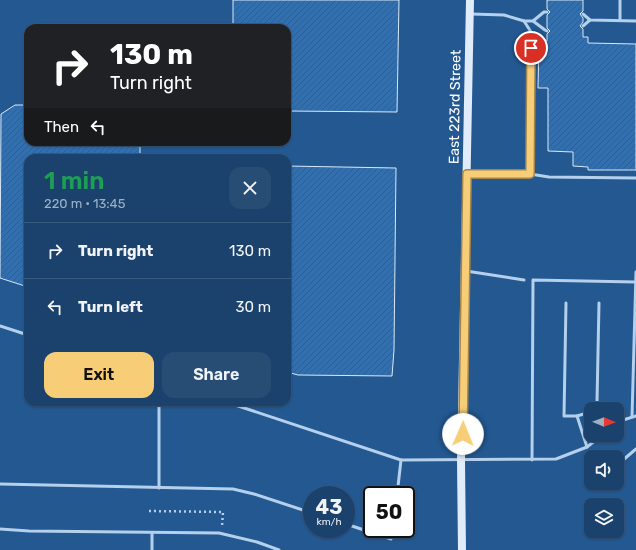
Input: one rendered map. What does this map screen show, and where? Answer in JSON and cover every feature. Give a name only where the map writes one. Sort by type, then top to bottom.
[{"type":"main road","name":"East 223rd Street","points":[[462,550],[461,460],[466,271],[470,0]]},
{"type":"lane","points":[[620,0],[620,20]]},
{"type":"lane","points":[[534,21],[544,12],[547,12]]},
{"type":"lane","points":[[470,14],[504,15],[524,21],[534,21],[547,30]]},
{"type":"lane","points":[[583,14],[590,20],[636,21]]},
{"type":"lane","points":[[583,26],[590,20]]},
{"type":"lane","points":[[524,21],[531,32],[530,174]]},
{"type":"lane","points":[[467,174],[530,174],[549,177],[636,178]]},
{"type":"lane","points":[[466,271],[524,280]]},
{"type":"lane","points":[[632,417],[636,272]]},
{"type":"lane","points":[[532,460],[530,280],[636,282]]},
{"type":"lane","points":[[566,303],[564,416],[577,416],[587,413],[597,402],[599,303]]},
{"type":"lane","points":[[0,326],[24,334]]},
{"type":"lane","points":[[159,406],[159,488]]},
{"type":"lane","points":[[238,406],[401,460],[556,459],[587,446],[592,442]]},
{"type":"lane","points":[[577,416],[587,446]]},
{"type":"lane","points":[[624,420],[636,416]]},
{"type":"lane","points":[[624,459],[636,449]]},
{"type":"lane","points":[[398,486],[401,460]]},
{"type":"lane","points":[[0,484],[233,489],[254,494],[303,510]]},
{"type":"lane","points":[[0,529],[29,531],[222,534],[257,542],[279,550]]},
{"type":"lane","points":[[152,533],[152,550]]},
{"type":"path","points":[[149,511],[223,512],[222,534]]},
{"type":"building","points":[[233,0],[399,0],[397,112],[291,111],[291,24],[233,24]]},
{"type":"building","points":[[547,0],[583,0],[583,11],[580,14],[583,18],[583,22],[580,26],[583,29],[583,37],[588,37],[588,43],[636,44],[636,170],[588,170],[588,167],[573,166],[573,152],[548,151],[548,88],[538,88],[539,41],[547,41],[547,34],[550,31],[547,28],[547,15],[550,12],[547,9]]},
{"type":"building","points":[[15,105],[24,105],[24,146],[140,146],[140,154],[24,154],[24,286],[0,278],[1,114]]},
{"type":"building","points":[[291,166],[396,168],[394,350],[392,376],[298,375],[291,373]]},
{"type":"route","points":[[463,434],[467,174],[530,174],[531,48]]}]
